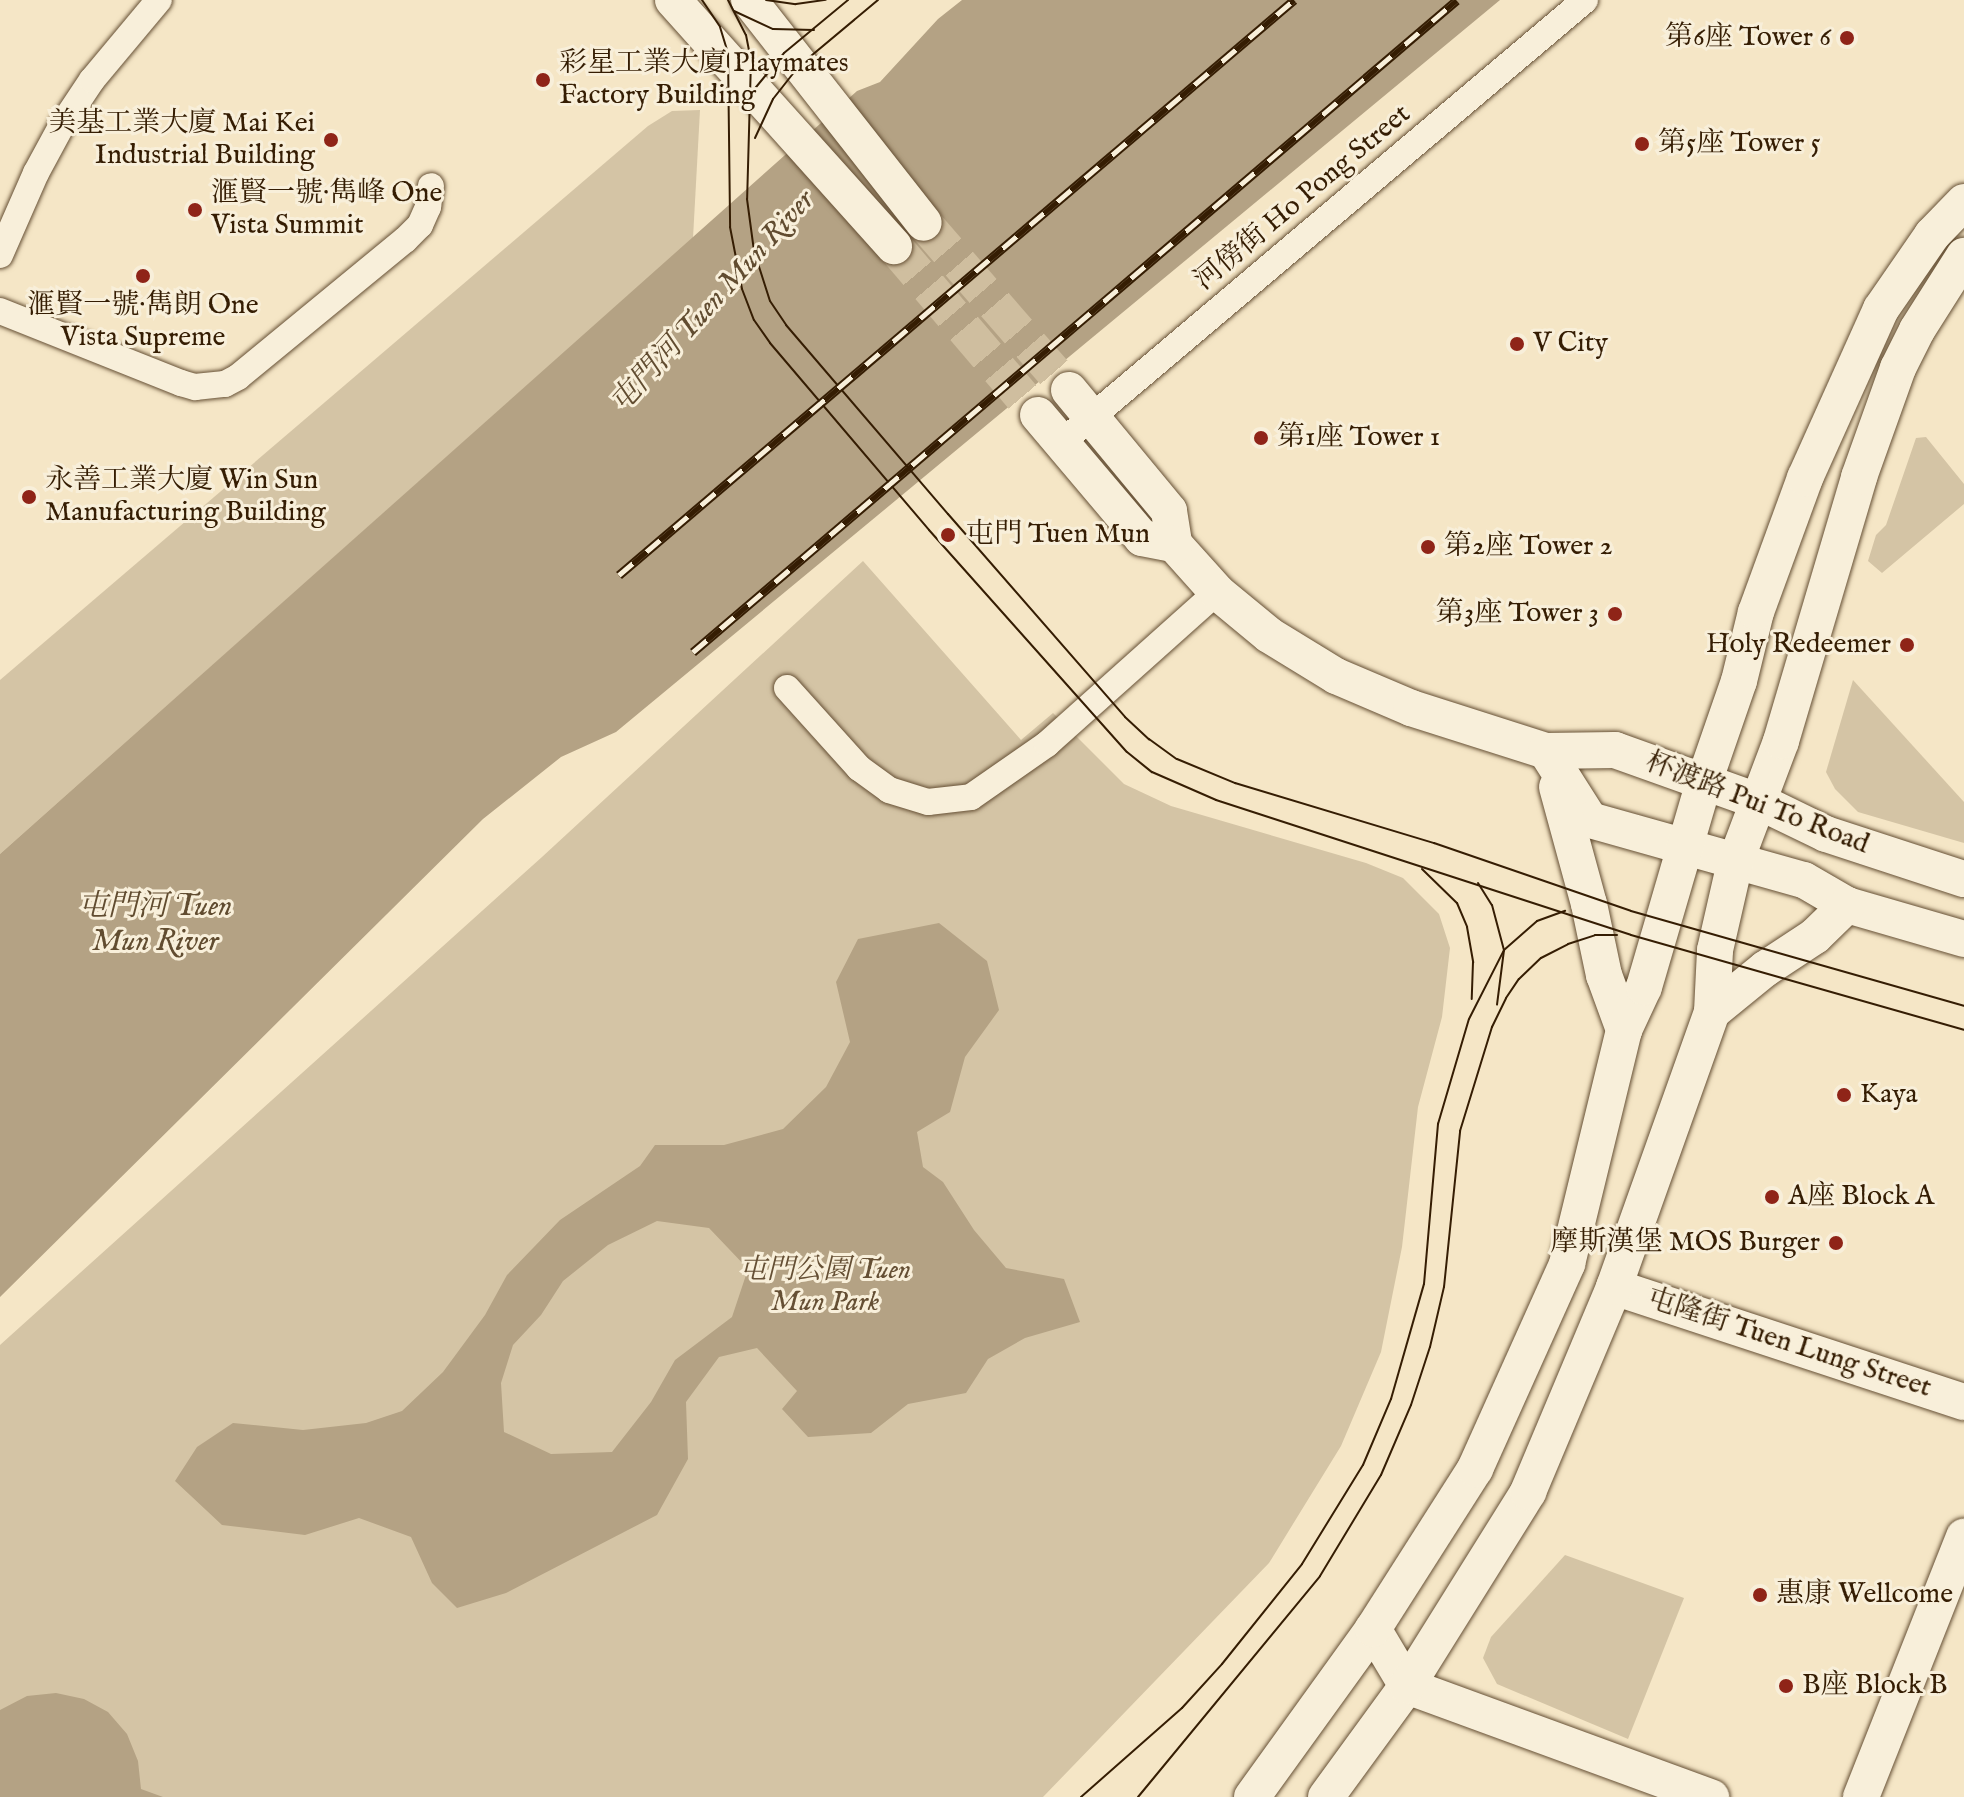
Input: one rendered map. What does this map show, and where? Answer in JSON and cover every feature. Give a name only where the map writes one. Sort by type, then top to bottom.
[{"type":"main road","points":[[673,0],[791,127],[894,246]]},
{"type":"main road","points":[[749,0],[924,223]]},
{"type":"main road","points":[[1252,1797],[1373,1629],[1475,1469],[1567,1264],[1624,1030],[1644,987],[1704,782],[1739,681],[1756,612],[1816,453],[1881,309],[1932,235],[1964,202]]},
{"type":"main road","points":[[1326,1797],[1407,1686],[1528,1492],[1614,1287],[1712,1012],[1715,950],[1735,863],[1760,802],[1846,514],[1898,368],[1917,330],[1964,256]]},
{"type":"main road","name":"杯渡路 Pui To Road","points":[[1080,403],[1169,511],[1174,544],[1217,592],[1269,635],[1336,676],[1411,708],[1546,751],[1615,750],[1760,802],[1826,834],[1964,879]]},
{"type":"main road","points":[[1038,415],[1142,538],[1174,544]]},
{"type":"main road","points":[[1546,751],[1589,904],[1604,975],[1624,1030]]},
{"type":"main road","name":"杯渡路 Pui To Road","points":[[1546,751],[1590,820],[1804,880],[1847,905],[1964,939]]},
{"type":"main road","points":[[1712,1012],[1765,969],[1815,936],[1847,905]]},
{"type":"main road","name":"屯隆街 Tuen Lung Street","points":[[1614,1287],[1964,1402]]},
{"type":"main road","points":[[1861,1797],[1964,1537]]},
{"type":"main road","points":[[1373,1629],[1407,1686],[1711,1797]]},
{"type":"street","points":[[0,255],[36,173],[62,125],[92,80],[159,0]]},
{"type":"street","name":"河傍街 Ho Pong Street","points":[[1061,443],[1080,403],[1585,0]]},
{"type":"street","points":[[0,311],[181,383],[195,387],[225,384],[405,240],[424,216],[431,186]]},
{"type":"street","points":[[787,688],[859,768],[889,790],[928,802],[971,797],[1047,744],[1217,592]]},
{"type":"green space","points":[[700,110],[693,238],[0,854],[0,680],[648,126],[672,111]]},
{"type":"green space","points":[[1926,437],[1964,484],[1964,504],[1882,573],[1868,561],[1876,535],[1886,525],[1916,438]]},
{"type":"green space","name":"屯門公園 Tuen Mun Park","points":[[863,561],[1021,740],[1053,713],[1124,784],[1171,806],[1366,863],[1403,878],[1439,914],[1450,948],[1442,1017],[1418,1107],[1402,1247],[1381,1352],[1341,1446],[1269,1563],[1043,1797],[0,1797],[0,1345],[542,857]]},
{"type":"green space","points":[[1853,680],[1964,802],[1964,843],[1858,812],[1835,789],[1826,772]]},
{"type":"green space","points":[[1565,1555],[1684,1598],[1628,1739],[1497,1684],[1483,1658],[1491,1637]]},
{"type":"water","name":"屯門河 Tuen Mun River","points":[[962,0],[1500,0],[616,732],[561,757],[483,819],[0,1297],[0,854],[857,91],[880,82],[938,19]]},
{"type":"water","points":[[939,923],[987,961],[999,1010],[965,1057],[950,1112],[917,1132],[923,1167],[943,1182],[974,1230],[1006,1268],[1064,1279],[1080,1322],[1025,1338],[988,1359],[966,1393],[908,1404],[871,1433],[808,1437],[782,1409],[797,1391],[757,1348],[719,1357],[686,1402],[688,1459],[657,1515],[506,1593],[457,1608],[432,1583],[411,1537],[359,1518],[305,1535],[222,1525],[175,1481],[197,1447],[233,1423],[303,1430],[366,1423],[402,1411],[443,1372],[485,1315],[507,1275],[560,1220],[640,1166],[655,1145],[724,1145],[783,1129],[826,1087],[850,1042],[836,982],[858,939]],"holes":[[[657,1221],[709,1228],[748,1269],[732,1317],[675,1360],[651,1402],[612,1452],[551,1454],[504,1432],[501,1383],[513,1345],[541,1315],[563,1281],[608,1245]]]},
{"type":"water","points":[[56,1693],[84,1699],[108,1712],[127,1734],[138,1761],[141,1789],[163,1797],[0,1797],[0,1710],[27,1696]]},
{"type":"tunnel","points":[[924,223],[1069,390]]},
{"type":"tunnel","points":[[894,246],[1038,415]]},
{"type":"tram line","points":[[702,0],[720,27],[728,54],[730,227],[742,289],[754,320],[770,343],[929,530],[1127,752],[1152,772],[1216,800],[1631,935],[1964,1030]]},
{"type":"tram line","points":[[728,0],[746,35],[751,60],[747,199],[754,251],[770,301],[786,325],[948,514],[1125,717],[1149,739],[1177,759],[1235,783],[1434,843],[1631,911],[1964,1006]]},
{"type":"tram line","points":[[766,0],[796,4],[826,0]]},
{"type":"tram line","points":[[752,92],[784,53],[848,0]]},
{"type":"tram line","points":[[755,138],[773,99],[799,66],[878,0]]},
{"type":"tram line","points":[[734,11],[773,29],[814,30]]},
{"type":"tram line","points":[[1422,869],[1457,903],[1467,927],[1473,962],[1472,999]]},
{"type":"tram line","points":[[1478,883],[1492,905],[1504,950],[1497,1005]]},
{"type":"tram line","points":[[1081,1797],[1182,1708],[1222,1664],[1302,1564],[1363,1465],[1391,1399],[1424,1284],[1438,1124],[1469,1019],[1504,950],[1537,921],[1565,911]]},
{"type":"tram line","points":[[1138,1797],[1320,1576],[1381,1475],[1411,1405],[1430,1347],[1444,1287],[1460,1131],[1492,1027],[1506,998],[1519,979],[1541,958],[1595,935],[1617,935]]},
{"type":"railway","points":[[619,575],[1294,0]]},
{"type":"railway","points":[[693,652],[1457,0]]},
{"type":"place","name":"第6座 Tower 6","points":[[1847,38]]},
{"type":"place","name":"彩星工業大廈 Playmates Factory Building","points":[[543,80]]},
{"type":"place","name":"美基工業大廈 Mai Kei Industrial Building","points":[[331,140]]},
{"type":"place","name":"第5座 Tower 5","points":[[1642,144]]},
{"type":"place","name":"滙賢一號·雋峰 One Vista Summit","points":[[195,210]]},
{"type":"place","name":"滙賢一號·雋朗 One Vista Supreme","points":[[143,276]]},
{"type":"place","name":"V City","points":[[1517,344]]},
{"type":"place","name":"第1座 Tower 1","points":[[1261,438]]},
{"type":"place","name":"永善工業大廈 Win Sun Manufacturing Building","points":[[29,497]]},
{"type":"place","name":"屯門 Tuen Mun","points":[[948,535]]},
{"type":"place","name":"第2座 Tower 2","points":[[1428,547]]},
{"type":"place","name":"第3座 Tower 3","points":[[1615,614]]},
{"type":"place","name":"Holy Redeemer","points":[[1907,645]]},
{"type":"place","name":"Kaya","points":[[1844,1095]]},
{"type":"place","name":"A座 Block A","points":[[1772,1197]]},
{"type":"place","name":"摩斯漢堡 MOS Burger","points":[[1836,1243]]},
{"type":"place","name":"惠康 Wellcome","points":[[1760,1595]]},
{"type":"place","name":"B座 Block B","points":[[1786,1686]]}]
